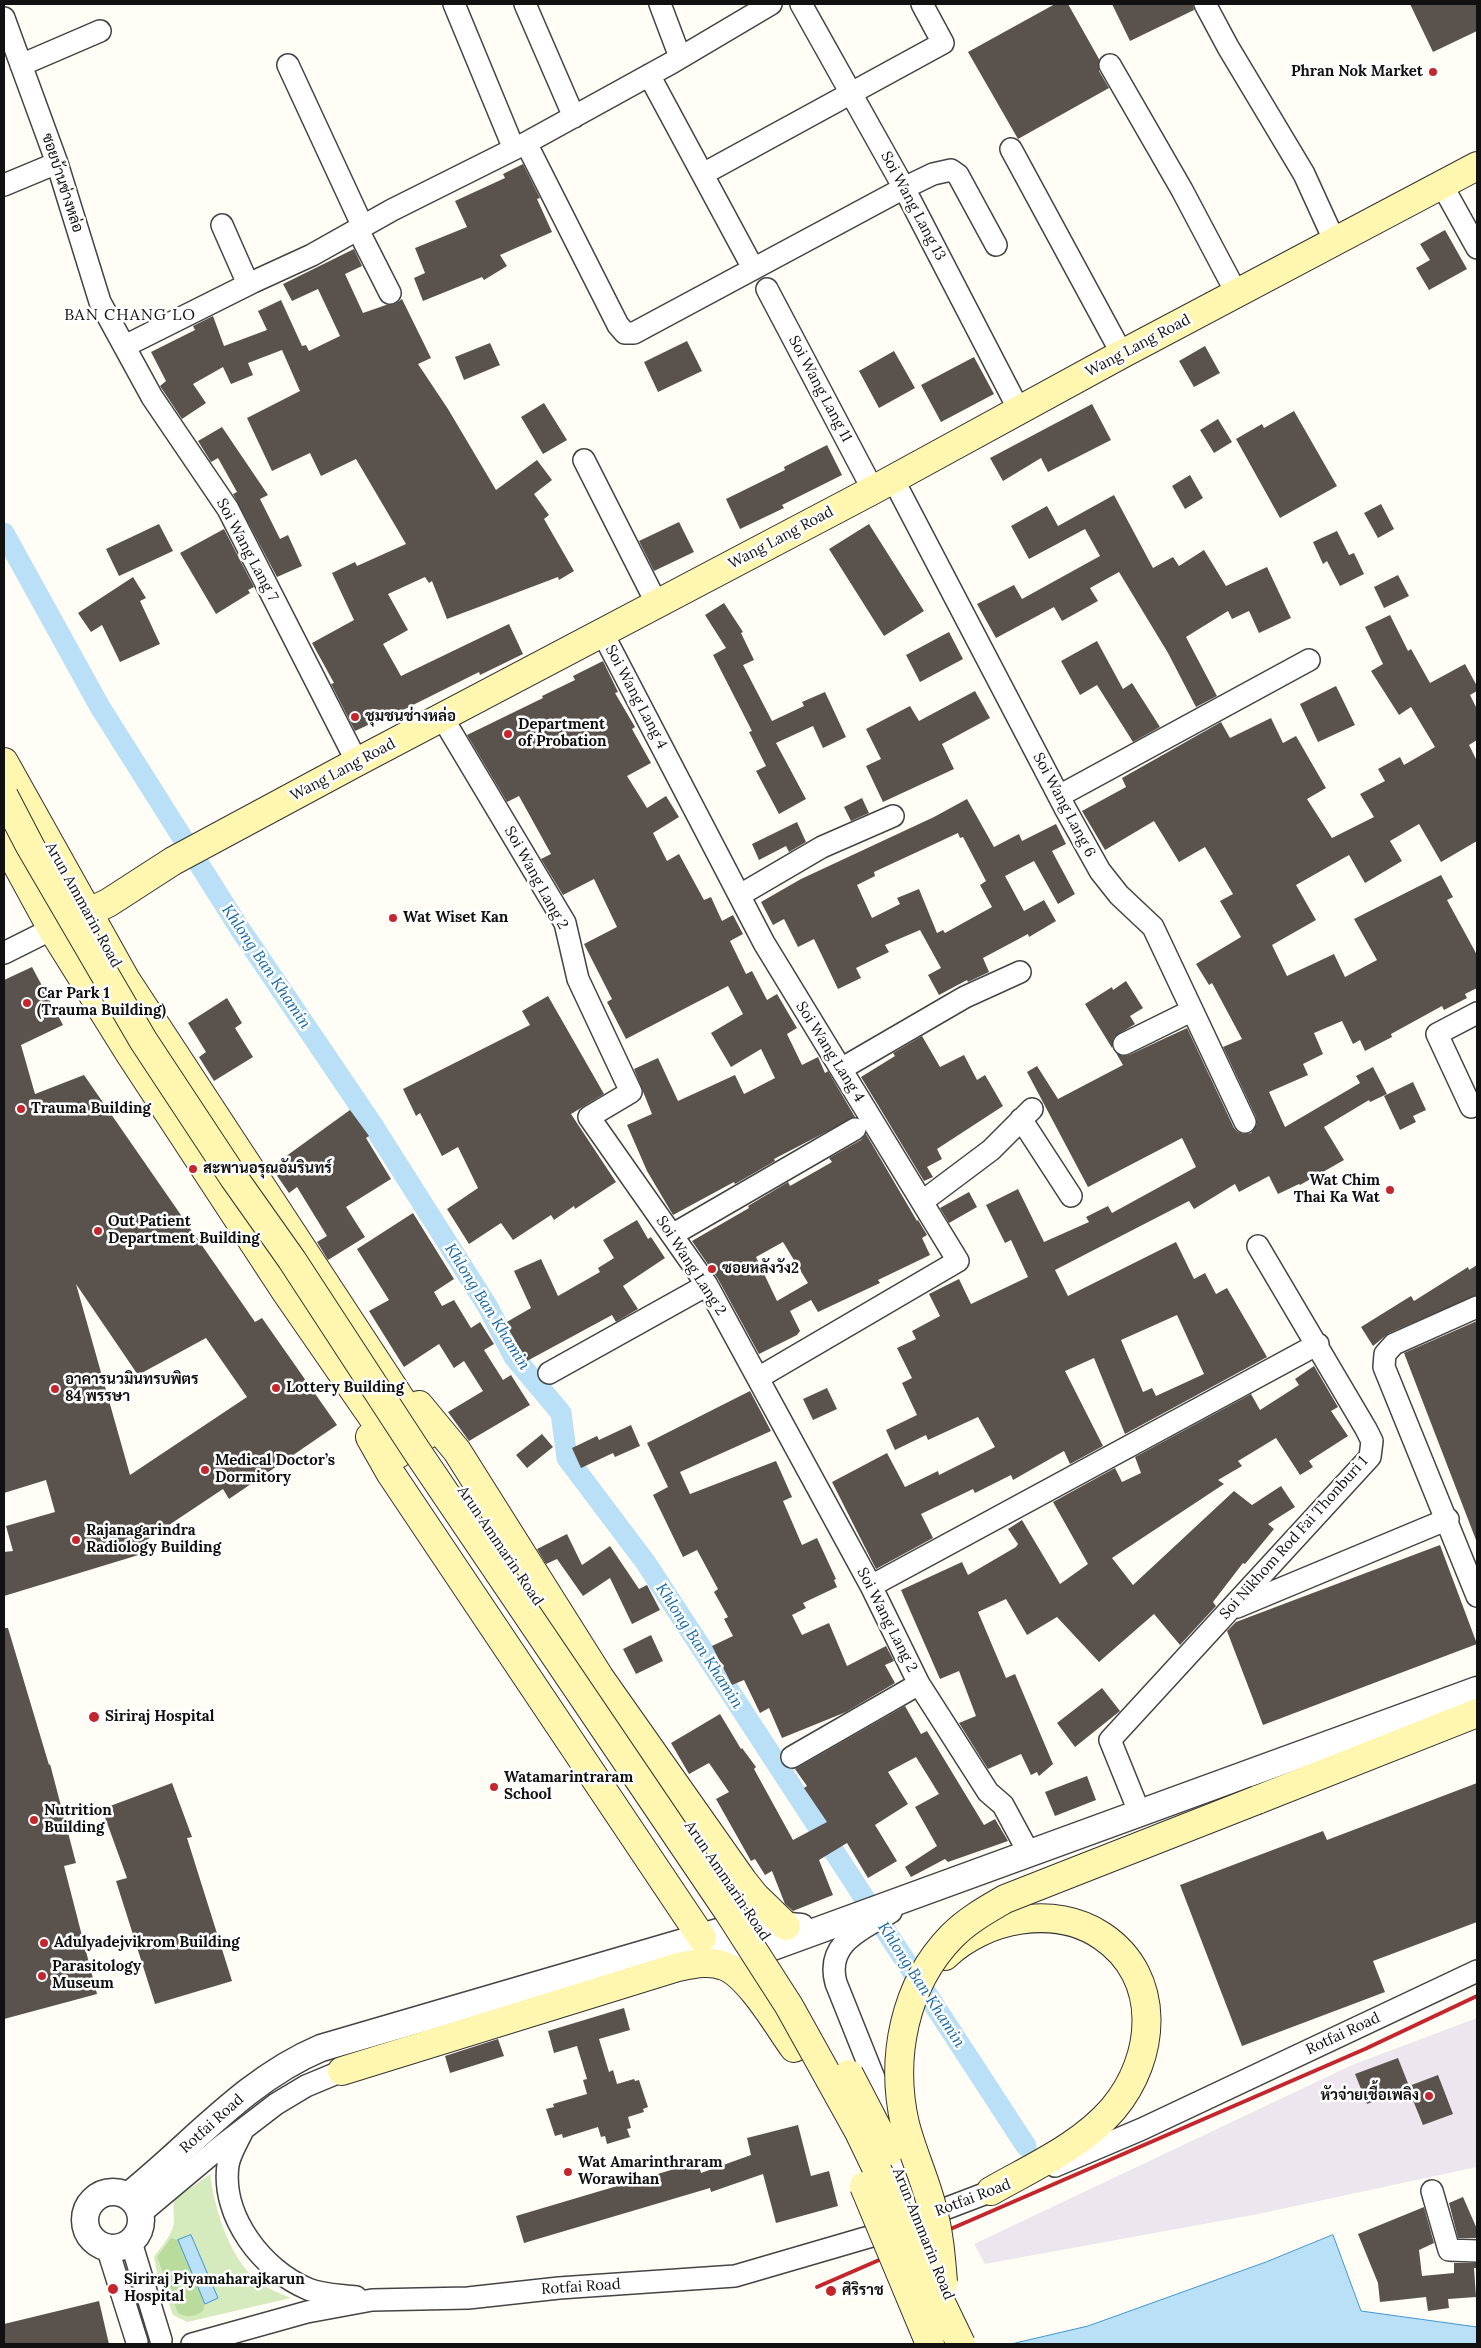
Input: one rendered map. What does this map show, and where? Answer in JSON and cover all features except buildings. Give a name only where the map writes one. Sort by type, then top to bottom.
[{"type":"main road","name":"Wang Lang Road","points":[[52,929],[87,914],[173,861],[602,632],[883,485],[1122,354],[1477,166]]},
{"type":"main road","name":"Arun Ammarin Road","points":[[4,762],[87,914],[126,980],[425,1436],[796,1984],[870,2113],[903,2182],[967,2344]]},
{"type":"main road","points":[[4,796],[30,846],[143,1040],[234,1178],[292,1260],[416,1450],[764,1966],[837,2091],[961,2344]]},
{"type":"main road","points":[[4,841],[52,929],[135,1062],[290,1299],[398,1454],[728,1939],[794,2048],[846,2145],[930,2344]]},
{"type":"main road","points":[[386,1377],[428,1414],[447,1438],[600,1678],[743,1881],[755,1896],[786,1926]]},
{"type":"main road","points":[[349,1385],[361,1419],[390,1474],[702,1938]]},
{"type":"main road","points":[[943,2282],[936,2223],[910,2141],[899,2089],[902,2038],[914,1994],[941,1948],[967,1923],[984,1911],[1030,1888],[1477,1714]]},
{"type":"main road","points":[[914,1994],[939,1962],[959,1944],[982,1931],[1017,1919],[1050,1919],[1081,1926],[1101,1935],[1126,1959],[1144,1995],[1148,2016],[1145,2045],[1133,2079],[1118,2103],[1092,2129],[1066,2148],[1027,2174],[991,2191]]},
{"type":"main road","points":[[342,2071],[678,1968],[705,1963],[724,1965],[739,1975],[794,2048]]},
{"type":"main road","points":[[896,2211],[937,2344]]},
{"type":"street","points":[[454,4],[520,146],[618,325],[625,333],[634,333],[753,268],[933,174],[951,170],[958,175],[996,245]]},
{"type":"street","points":[[525,4],[574,117]]},
{"type":"street","points":[[660,4],[680,57]]},
{"type":"street","points":[[125,346],[248,284],[312,255],[360,228],[520,146],[649,75],[771,4]]},
{"type":"street","name":"Soi Wang Lang 13","points":[[801,4],[904,188],[1019,410]]},
{"type":"street","points":[[702,174],[943,43],[922,4]]},
{"type":"street","points":[[1204,4],[1304,174],[1335,242]]},
{"type":"street","name":"ซอยบ้านช่างหล่อ","points":[[4,18],[57,163],[100,302],[125,346]]},
{"type":"street","points":[[21,65],[100,31]]},
{"type":"street","points":[[288,65],[390,294]]},
{"type":"street","points":[[1110,65],[1182,190],[1237,294]]},
{"type":"street","points":[[649,75],[753,268]]},
{"type":"street","points":[[1011,149],[1122,354]]},
{"type":"street","points":[[4,185],[57,163]]},
{"type":"street","points":[[1442,185],[1477,248]]},
{"type":"street","points":[[222,225],[248,284]]},
{"type":"street","name":"Soi Wang Lang 11","points":[[767,289],[883,485]]},
{"type":"street","name":"Soi Wang Lang 7","points":[[125,346],[152,397],[228,509],[357,762]]},
{"type":"street","points":[[584,460],[657,604]]},
{"type":"street","name":"Soi Wang Lang 6","points":[[883,485],[1100,871],[1119,895],[1153,927],[1168,955],[1191,1012],[1245,1122]]},
{"type":"street","name":"Soi Wang Lang 4","points":[[602,632],[764,943],[957,1258],[957,1263],[758,1378]]},
{"type":"street","points":[[1059,796],[1309,660]]},
{"type":"street","name":"Soi Wang Lang 2","points":[[442,717],[565,923],[578,979],[631,1092],[589,1117],[707,1285],[871,1586],[919,1684],[988,1792],[1003,1805],[1030,1855]]},
{"type":"street","points":[[740,896],[822,846],[893,816]]},
{"type":"street","points":[[4,953],[52,929]]},
{"type":"street","points":[[841,1069],[965,997],[1020,972]]},
{"type":"street","points":[[1124,1044],[1191,1012]]},
{"type":"street","points":[[1471,1107],[1437,1034],[1477,1013]]},
{"type":"street","points":[[923,1202],[991,1150],[1027,1114],[1071,1196]]},
{"type":"street","points":[[672,1234],[855,1129]]},
{"type":"street","name":"Soi Nikhom Rod Fai Thonburi 1","points":[[1140,1814],[1110,1740],[1370,1457],[1372,1441],[1318,1344],[1258,1246]]},
{"type":"street","points":[[549,1373],[707,1285]]},
{"type":"street","points":[[1477,1307],[1394,1344],[1385,1354],[1384,1367],[1448,1519],[1477,1596]]},
{"type":"street","points":[[871,1586],[1318,1344]]},
{"type":"street","points":[[1230,1610],[1448,1519]]},
{"type":"street","points":[[792,1757],[919,1684]]},
{"type":"street","name":"Rotfai Road","points":[[134,2205],[163,2168],[259,2082],[296,2059],[330,2046],[732,1928],[767,1924],[824,1929],[852,1927],[930,1890],[1030,1855],[1376,1725],[1477,1690]]},
{"type":"street","points":[[852,1927],[846,1940],[836,1953],[833,1968],[834,1976],[928,2216]]},
{"type":"street","name":"Rotfai Road","points":[[702,1938],[737,1946],[767,1949],[824,1929]]},
{"type":"street","name":"Rotfai Road","points":[[1027,2174],[1061,2164],[1142,2129],[1477,1971]]},
{"type":"street","name":"Rotfai Road","points":[[134,2205],[243,2130],[290,2095],[342,2071]]},
{"type":"street","name":"Rotfai Road","points":[[243,2130],[228,2164],[228,2185],[233,2207],[248,2240],[259,2253],[289,2280],[310,2290],[372,2300]]},
{"type":"street","name":"Rotfai Road","points":[[192,2344],[307,2312],[372,2300],[468,2298],[569,2288],[735,2276],[879,2234],[991,2191]]},
{"type":"street","points":[[1432,2191],[1449,2250],[1477,2251]]},
{"type":"street","points":[[107,2192],[118,2192],[134,2205],[140,2225],[119,2244],[97,2243],[89,2235],[85,2226],[85,2214],[89,2204],[97,2196],[107,2192]]},
{"type":"street","points":[[119,2244],[165,2342]]},
{"type":"street","points":[[119,2244],[136,2343],[145,2339],[165,2342]]},
{"type":"shaded area","points":[[1477,2018],[1477,2167],[1258,2214],[985,2264],[974,2244],[1352,2065]]},
{"type":"green space","points":[[210,2174],[220,2219],[233,2250],[251,2275],[263,2285],[291,2298],[187,2322],[173,2315],[157,2273],[154,2257],[172,2230],[174,2200]]},
{"type":"green space","points":[[171,2238],[178,2240],[205,2304],[203,2311],[194,2316],[185,2316],[178,2313],[157,2257]]},
{"type":"water","points":[[191,2235],[218,2298],[205,2304],[178,2240]]},
{"type":"water","points":[[1333,2235],[1361,2311],[1477,2327],[1477,2344],[1011,2344],[1088,2326],[1266,2262]]},
{"type":"waterway","name":"Khlong Ban Khamin","points":[[4,533],[100,707],[240,929],[374,1127],[488,1307],[514,1357],[561,1413],[567,1458],[646,1563],[1026,2146]]},
{"type":"railway","points":[[817,2287],[1365,2049],[1477,1996]]},
{"type":"place","name":"Phran Nok Market","points":[[1433,72]]},
{"type":"place","name":"ชุมชนช่างหล่อ","points":[[355,717]]},
{"type":"place","name":"Department of Probation","points":[[508,734]]},
{"type":"place","name":"Wat Wiset Kan","points":[[393,918]]},
{"type":"place","name":"Car Park 1 (Trauma Building)","points":[[27,1003]]},
{"type":"place","name":"Trauma Building","points":[[21,1109]]},
{"type":"place","name":"สะพานอรุณอัมรินทร์","points":[[193,1169]]},
{"type":"place","name":"Wat Chim Thai Ka Wat","points":[[1390,1190]]},
{"type":"place","name":"Out Patient Department Building","points":[[98,1231]]},
{"type":"place","name":"ซอยหลังวัง2","points":[[712,1269]]},
{"type":"place","name":"Lottery Building","points":[[276,1388]]},
{"type":"place","name":"อาคารนวมินทรบพิตร 84 พรรษา","points":[[55,1389]]},
{"type":"place","name":"Medical Doctor’s Dormitory","points":[[205,1470]]},
{"type":"place","name":"Rajanagarindra Radiology Building","points":[[76,1540]]},
{"type":"place","name":"Siriraj Hospital","points":[[94,1717]]},
{"type":"place","name":"Watamarintraram School","points":[[494,1787]]},
{"type":"place","name":"Nutrition Building","points":[[34,1820]]},
{"type":"place","name":"Adulyadejvikrom Building","points":[[44,1943]]},
{"type":"place","name":"Parasitology Museum","points":[[42,1976]]},
{"type":"place","name":"หัวจ่ายเชื้อเพลิง","points":[[1429,2096]]},
{"type":"place","name":"Wat Amarinthraram Worawihan","points":[[568,2172]]},
{"type":"place","name":"Siriraj Piyamaharajkarun Hospital","points":[[113,2289]]},
{"type":"place","name":"ศิริราช","points":[[831,2291]]},
{"type":"district","name":"BAN CHANG LO","points":[[130,315]]}]
